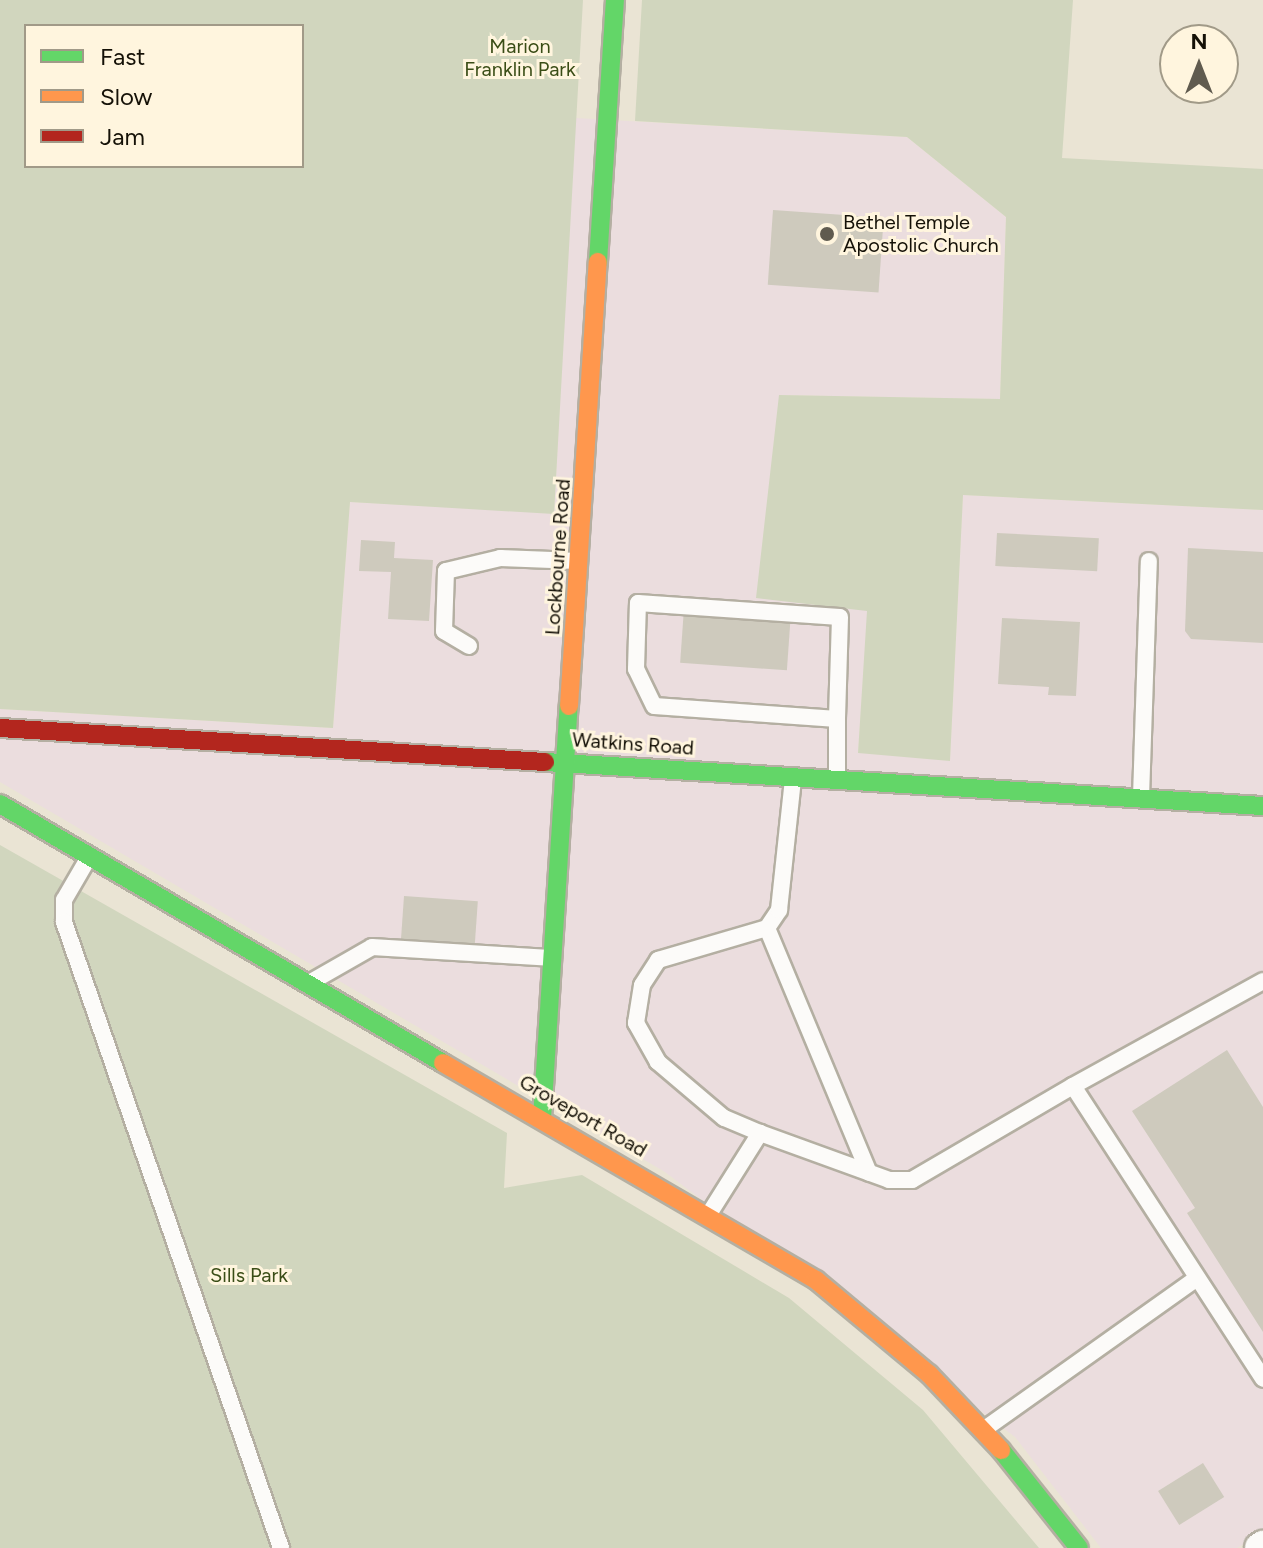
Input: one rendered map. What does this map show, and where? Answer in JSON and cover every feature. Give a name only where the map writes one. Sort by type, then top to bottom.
[{"type":"main road","name":"Lockbourne Road","points":[[542,1118],[556,958],[615,0]]},
{"type":"main road","name":"Watkins Road","points":[[0,728],[1263,806]]},
{"type":"main road","name":"Groveport Road","points":[[0,804],[709,1214],[816,1280],[929,1374],[985,1430],[1079,1548]]},
{"type":"lane","points":[[469,646],[444,631],[446,571],[500,558],[580,561]]},
{"type":"lane","points":[[1141,799],[1149,561]]},
{"type":"lane","points":[[837,719],[654,706],[636,669],[638,603],[840,617],[837,780]]},
{"type":"lane","points":[[793,778],[779,910],[767,928],[658,960],[642,985],[636,1023],[658,1062],[724,1118],[889,1180],[912,1180],[1263,981]]},
{"type":"lane","points":[[90,856],[64,900],[64,922],[281,1548]]},
{"type":"lane","points":[[767,928],[869,1173]]},
{"type":"lane","points":[[310,982],[372,947],[556,958]]},
{"type":"lane","points":[[1073,1086],[1263,1379]]},
{"type":"lane","points":[[709,1214],[760,1133]]},
{"type":"lane","points":[[985,1430],[1197,1278]]},
{"type":"shaded area","points":[[575,118],[907,137],[1006,217],[1000,399],[779,395],[868,611],[858,752],[950,760],[963,495],[1263,510],[1263,1533],[1237,1548],[1101,1548],[1015,1437],[665,1172],[0,782],[0,709],[333,728],[350,502],[554,513]]},
{"type":"green space","name":"Marion Franklin Park","points":[[0,0],[583,0],[554,514],[350,502],[333,728],[0,709]]},
{"type":"green space","points":[[642,0],[1073,0],[1062,158],[1263,169],[1263,510],[963,495],[950,761],[858,753],[867,611],[756,598],[779,395],[1000,399],[1006,217],[907,137],[635,121]]},
{"type":"green space","name":"Sills Park","points":[[0,845],[507,1133],[504,1188],[582,1175],[789,1298],[923,1410],[1039,1548],[0,1548]]},
{"type":"building","name":"Bethel Temple Apostolic Church","points":[[773,210],[884,218],[878,293],[768,285]]},
{"type":"building","points":[[997,533],[1099,538],[1097,571],[995,566]]},
{"type":"building","points":[[361,540],[395,542],[394,558],[433,560],[429,621],[388,619],[391,572],[359,571]]},
{"type":"building","points":[[1188,548],[1263,552],[1263,643],[1191,639],[1185,631]]},
{"type":"building","points":[[684,608],[791,615],[787,670],[680,663]]},
{"type":"building","points":[[1002,618],[1080,622],[1076,696],[1048,695],[1049,687],[998,684]]},
{"type":"building","points":[[404,896],[478,901],[475,944],[401,939]]},
{"type":"building","points":[[1227,1050],[1263,1107],[1263,1332],[1187,1213],[1195,1208],[1132,1111]]},
{"type":"building","points":[[1203,1463],[1224,1497],[1179,1525],[1158,1491]]},
{"type":"traffic: fast","points":[[598,262],[615,0]]},
{"type":"traffic: fast","points":[[542,1118],[569,706]]},
{"type":"traffic: fast","points":[[545,762],[1263,806]]},
{"type":"traffic: fast","points":[[0,804],[443,1063]]},
{"type":"traffic: fast","points":[[1001,1450],[1079,1548]]},
{"type":"traffic: slow","points":[[569,706],[598,262]]},
{"type":"traffic: slow","points":[[443,1063],[816,1280],[929,1374],[1001,1450]]},
{"type":"traffic: jam","points":[[0,728],[545,762]]},
{"type":"place","name":"Bethel Temple Apostolic Church","points":[[827,234]]}]
